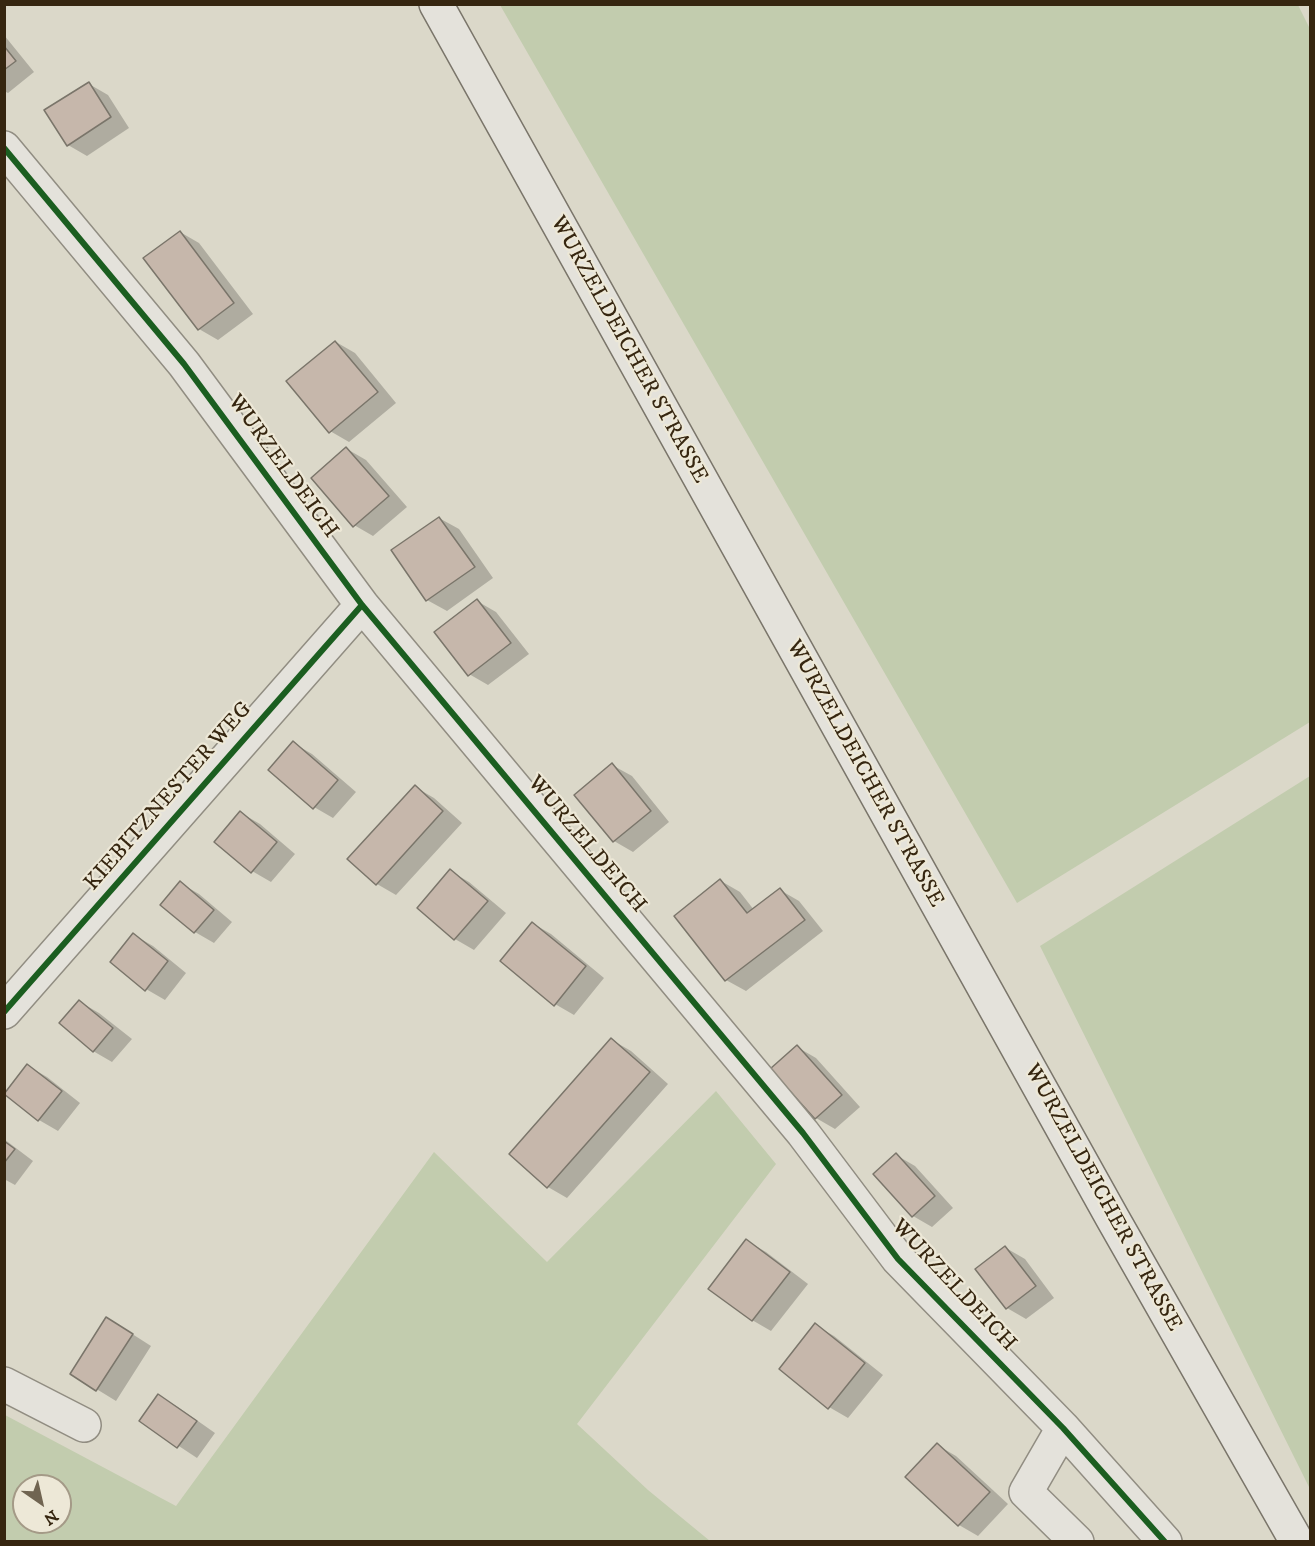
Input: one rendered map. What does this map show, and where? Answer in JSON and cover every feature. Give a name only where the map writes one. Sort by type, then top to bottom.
[{"type":"street","name":"WURZELDEICHER STRASSE","points":[[436,4],[1291,1539]]},
{"type":"street","name":"WURZELDEICH","points":[[4,148],[184,364],[362,605],[803,1132],[898,1258],[1063,1428],[1165,1542]]},
{"type":"street","name":"KIEBITZNESTER WEG","points":[[4,1012],[362,605]]},
{"type":"street","points":[[4,1384],[84,1425]]},
{"type":"street","points":[[1063,1428],[1026,1492],[1077,1542]]},
{"type":"green space","points":[[500,5],[1298,5],[1310,29],[1310,722],[1017,903]]},
{"type":"green space","points":[[1310,776],[1310,1489],[1040,946]]},
{"type":"green space","points":[[716,1091],[776,1164],[577,1424],[648,1490],[710,1541],[5,1541],[5,1415],[176,1506],[434,1152],[547,1262]]},
{"type":"building","points":[[4,46],[16,61],[4,70]]},
{"type":"building","points":[[89,82],[111,117],[67,146],[44,110]]},
{"type":"building","points":[[180,231],[234,303],[198,330],[143,258]]},
{"type":"building","points":[[335,341],[378,392],[329,433],[286,381]]},
{"type":"building","points":[[346,447],[389,496],[353,527],[311,478]]},
{"type":"building","points":[[439,517],[475,567],[426,601],[391,550]]},
{"type":"building","points":[[477,599],[511,643],[468,676],[434,632]]},
{"type":"building","points":[[293,741],[338,780],[313,809],[268,770]]},
{"type":"building","points":[[612,763],[651,811],[613,842],[574,795]]},
{"type":"building","points":[[415,785],[443,811],[376,885],[347,859]]},
{"type":"building","points":[[240,811],[277,842],[251,873],[214,842]]},
{"type":"building","points":[[450,869],[488,901],[454,940],[417,908]]},
{"type":"building","points":[[720,879],[747,913],[780,888],[805,920],[725,981],[674,916]]},
{"type":"building","points":[[180,881],[214,910],[194,933],[160,905]]},
{"type":"building","points":[[532,922],[586,966],[554,1006],[500,961]]},
{"type":"building","points":[[133,933],[168,961],[145,991],[110,962]]},
{"type":"building","points":[[79,1000],[113,1028],[93,1052],[59,1023]]},
{"type":"building","points":[[611,1038],[650,1072],[547,1188],[509,1154]]},
{"type":"building","points":[[797,1045],[842,1095],[815,1119],[770,1069]]},
{"type":"building","points":[[27,1064],[62,1091],[38,1121],[4,1094]]},
{"type":"building","points":[[4,1141],[15,1149],[4,1163]]},
{"type":"building","points":[[896,1153],[935,1196],[912,1217],[873,1174]]},
{"type":"building","points":[[746,1239],[790,1272],[752,1321],[708,1289]]},
{"type":"building","points":[[1005,1246],[1036,1286],[1006,1309],[975,1269]]},
{"type":"building","points":[[106,1317],[133,1334],[96,1391],[70,1374]]},
{"type":"building","points":[[815,1323],[865,1363],[828,1409],[779,1369]]},
{"type":"building","points":[[158,1394],[197,1421],[177,1448],[139,1421]]},
{"type":"building","points":[[937,1443],[990,1492],[958,1526],[905,1477]]},
{"type":"cycle path","points":[[4,148],[184,364],[362,605],[803,1133],[898,1259],[1063,1428],[1165,1542]]},
{"type":"cycle path","points":[[4,1012],[362,605]]}]
